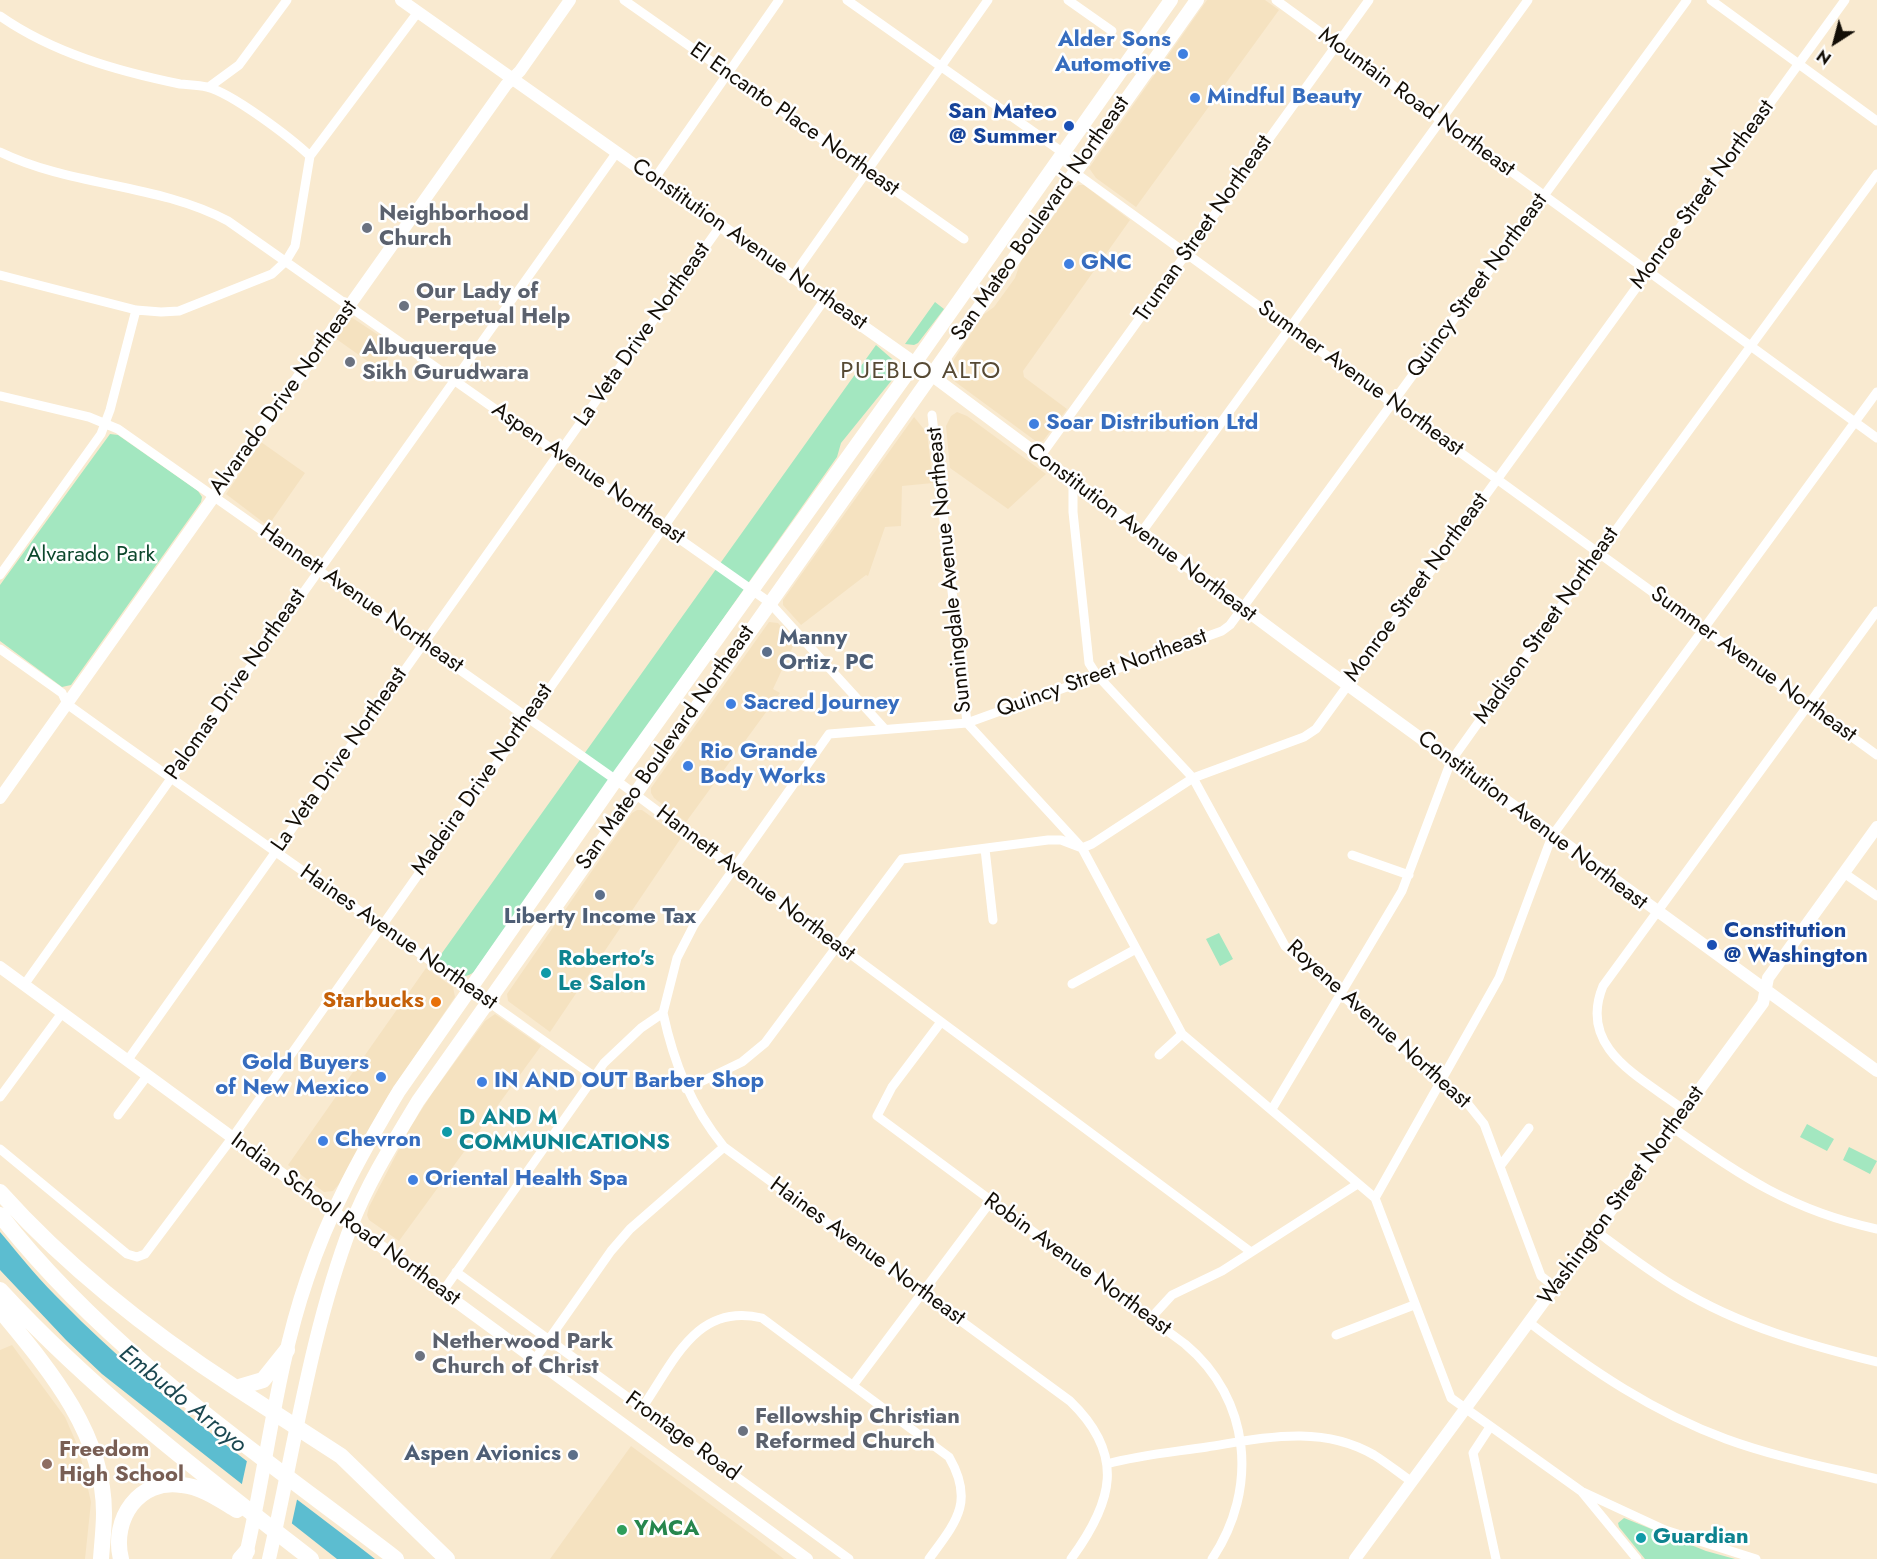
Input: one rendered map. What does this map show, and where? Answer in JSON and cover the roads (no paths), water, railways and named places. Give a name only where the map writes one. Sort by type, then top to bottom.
[{"type":"highway","points":[[0,1192],[36,1232],[74,1267],[206,1369],[236,1388],[273,1419],[359,1471],[447,1559]]},
{"type":"highway","points":[[0,1215],[44,1267],[110,1334],[202,1410],[396,1559]]},
{"type":"highway","points":[[0,1290],[56,1349],[110,1398],[310,1559]]},
{"type":"highway","points":[[0,1310],[56,1378],[86,1438],[101,1486],[104,1512],[101,1559]]},
{"type":"highway","points":[[236,1388],[263,1380],[287,1350]]},
{"type":"highway","points":[[121,1559],[120,1526],[126,1510],[137,1497],[151,1488],[168,1484],[199,1489],[279,1534]]},
{"type":"main road","name":"San Mateo Boulevard Northeast","points":[[244,1556],[287,1350],[306,1280],[333,1210],[399,1091],[615,780],[915,363],[1171,0]]},
{"type":"main road","name":"San Mateo Boulevard Northeast","points":[[269,1559],[327,1297],[351,1224],[389,1149],[418,1101],[1197,0]]},
{"type":"street","points":[[209,87],[239,65],[287,0]]},
{"type":"street","name":"Alvarado Drive Northeast","points":[[0,798],[213,496],[570,0]]},
{"type":"street","name":"El Encanto Place Northeast","points":[[624,0],[964,239]]},
{"type":"street","points":[[655,178],[779,0]]},
{"type":"street","name":"Summer Avenue Northeast","points":[[847,0],[1062,152],[1074,172],[1877,755]]},
{"type":"street","points":[[793,276],[988,0]]},
{"type":"street","points":[[1068,0],[1112,31]]},
{"type":"street","name":"Mountain Road Northeast","points":[[1276,0],[1877,438]]},
{"type":"street","name":"Truman Street Northeast","points":[[1039,458],[1369,0]]},
{"type":"street","points":[[1140,533],[1528,0]]},
{"type":"street","name":"Quincy Street Northeast","points":[[883,727],[967,723],[1096,674],[1222,631],[1244,609],[1687,0]]},
{"type":"street","points":[[1711,0],[1877,121]]},
{"type":"street","name":"Monroe Street Northeast","points":[[1082,848],[1092,844],[1193,778],[1304,737],[1316,729],[1845,0]]},
{"type":"street","points":[[0,275],[136,310],[179,311],[272,274],[286,261],[295,246],[310,156],[412,5]]},
{"type":"street","name":"Constitution Avenue Northeast","points":[[412,5],[931,374],[1072,483],[1656,913],[1877,1071]]},
{"type":"street","points":[[0,16],[36,38],[74,55],[181,84],[209,87],[261,118],[310,156]]},
{"type":"street","name":"Aspen Avenue Northeast","points":[[0,152],[37,167],[190,204],[228,221],[769,602],[883,727]]},
{"type":"street","name":"Palomas Drive Northeast","points":[[24,985],[617,152]]},
{"type":"street","name":"Madison Street Northeast","points":[[1272,1109],[1341,995],[1409,875],[1451,761],[1599,553],[1877,174]]},
{"type":"street","name":"La Veta Drive Northeast","points":[[127,1061],[721,225]]},
{"type":"street","name":"Madeira Drive Northeast","points":[[0,1149],[127,1254],[138,1257],[153,1246],[232,1138],[825,298]]},
{"type":"street","points":[[0,574],[105,423],[136,310]]},
{"type":"street","points":[[1756,1559],[1665,1530],[1581,1491],[1450,1398],[1375,1198],[1499,978],[1552,836],[1877,392]]},
{"type":"street","name":"Hannett Avenue Northeast","points":[[0,396],[105,423],[118,429],[615,780],[1251,1252]]},
{"type":"street","name":"Sunningdale Avenue Northeast","points":[[932,415],[967,723],[1082,848],[1182,1034],[1272,1109],[1356,1185],[1375,1198]]},
{"type":"street","name":"Royene Avenue Northeast","points":[[1072,483],[1087,658],[1096,674],[1193,778],[1285,946],[1468,1104],[1484,1124],[1541,1276],[1555,1287]]},
{"type":"street","points":[[1684,1110],[1609,1052],[1596,1023],[1596,1003],[1603,986],[1877,611]]},
{"type":"street","name":"Haines Avenue Northeast","points":[[0,649],[62,693],[67,704],[470,991],[489,1001],[595,1077]]},
{"type":"street","points":[[443,1291],[604,1064],[640,1028],[663,1013],[677,958],[694,925],[829,734],[883,727]]},
{"type":"street","name":"Washington Street Northeast","points":[[1355,1559],[1763,1003],[1768,978],[1877,827]]},
{"type":"street","points":[[686,1089],[742,1062],[765,1043],[902,859],[1048,840],[1061,840],[1082,848]]},
{"type":"street","points":[[985,849],[993,920]]},
{"type":"street","points":[[1352,855],[1409,875]]},
{"type":"street","points":[[1844,873],[1877,896]]},
{"type":"street","points":[[1072,984],[1136,949]]},
{"type":"street","name":"Indian School Road Northeast","points":[[0,967],[807,1559]]},
{"type":"street","points":[[0,1097],[62,1013]]},
{"type":"street","name":"Haines Avenue Northeast","points":[[663,1013],[672,1055],[686,1089],[696,1110],[724,1147],[1070,1401],[1086,1416],[1098,1437],[1107,1464]]},
{"type":"street","name":"Robin Avenue Northeast","points":[[941,1022],[892,1087],[877,1116],[1190,1348],[1209,1368],[1231,1406],[1241,1442],[1242,1489],[1236,1514],[1224,1541],[1212,1559]]},
{"type":"street","points":[[1159,1055],[1182,1034]]},
{"type":"street","points":[[118,1115],[147,1076]]},
{"type":"street","points":[[1672,1127],[1734,1172],[1765,1190],[1802,1206],[1877,1229]]},
{"type":"street","points":[[1501,1165],[1529,1128]]},
{"type":"street","points":[[535,1359],[611,1251],[630,1229],[724,1147]]},
{"type":"street","points":[[1150,1319],[1172,1295],[1222,1271],[1356,1185]]},
{"type":"street","points":[[854,1384],[991,1202]]},
{"type":"street","points":[[1596,1231],[1652,1273],[1713,1308],[1779,1336],[1877,1362]]},
{"type":"street","name":"Frontage Road","points":[[456,1272],[849,1559]]},
{"type":"street","points":[[1336,1335],[1414,1305]]},
{"type":"street","points":[[642,1408],[693,1336],[705,1323],[721,1316],[741,1313],[762,1318],[950,1457],[961,1482],[961,1510],[951,1529],[929,1559]]},
{"type":"street","points":[[1530,1323],[1620,1388],[1688,1422],[1726,1439],[1782,1456],[1877,1479]]},
{"type":"street","points":[[1490,1427],[1473,1453],[1496,1559]]},
{"type":"street","points":[[1071,1559],[1100,1515],[1107,1490],[1107,1464],[1298,1435],[1337,1440],[1374,1455],[1412,1482]]},
{"type":"street","points":[[1581,1491],[1637,1559]]},
{"type":"water","points":[[0,1232],[56,1296],[137,1372],[175,1405],[375,1559],[337,1559],[102,1374],[66,1340],[0,1270]]},
{"type":"place","name":"Alder Sons Automotive","points":[[1183,54]]},
{"type":"place","name":"Mindful Beauty","points":[[1195,98]]},
{"type":"place","name":"San Mateo @ Summer","points":[[1069,126]]},
{"type":"place","name":"Neighborhood Church","points":[[367,228]]},
{"type":"place","name":"GNC","points":[[1069,264]]},
{"type":"place","name":"Our Lady of Perpetual Help","points":[[404,306]]},
{"type":"place","name":"Albuquerque Sikh Gurudwara","points":[[350,362]]},
{"type":"place","name":"Soar Distribution Ltd","points":[[1034,424]]},
{"type":"place","name":"Manny Ortiz, PC","points":[[767,652]]},
{"type":"place","name":"Sacred Journey","points":[[731,704]]},
{"type":"place","name":"Rio Grande Body Works","points":[[688,766]]},
{"type":"place","name":"Liberty Income Tax","points":[[600,895]]},
{"type":"place","name":"Constitution @ Washington","points":[[1712,945]]},
{"type":"place","name":"Roberto's Le Salon","points":[[546,973]]},
{"type":"place","name":"Starbucks","points":[[436,1002]]},
{"type":"place","name":"Gold Buyers of New Mexico","points":[[381,1077]]},
{"type":"place","name":"IN AND OUT Barber Shop","points":[[482,1082]]},
{"type":"place","name":"D AND M COMMUNICATIONS","points":[[447,1132]]},
{"type":"place","name":"Chevron","points":[[323,1141]]},
{"type":"place","name":"Oriental Health Spa","points":[[413,1180]]},
{"type":"place","name":"Netherwood Park Church of Christ","points":[[420,1356]]},
{"type":"place","name":"Fellowship Christian Reformed Church","points":[[743,1431]]},
{"type":"place","name":"Aspen Avionics","points":[[573,1455]]},
{"type":"place","name":"Freedom High School","points":[[47,1464]]},
{"type":"place","name":"YMCA","points":[[622,1530]]},
{"type":"place","name":"Guardian","points":[[1641,1538]]},
{"type":"district","name":"PUEBLO ALTO","points":[[921,372]]},
{"type":"park label","name":"Alvarado Park","points":[[91,556]]},
{"type":"water label","name":"Embudo Arroyo","points":[[182,1400]]}]
